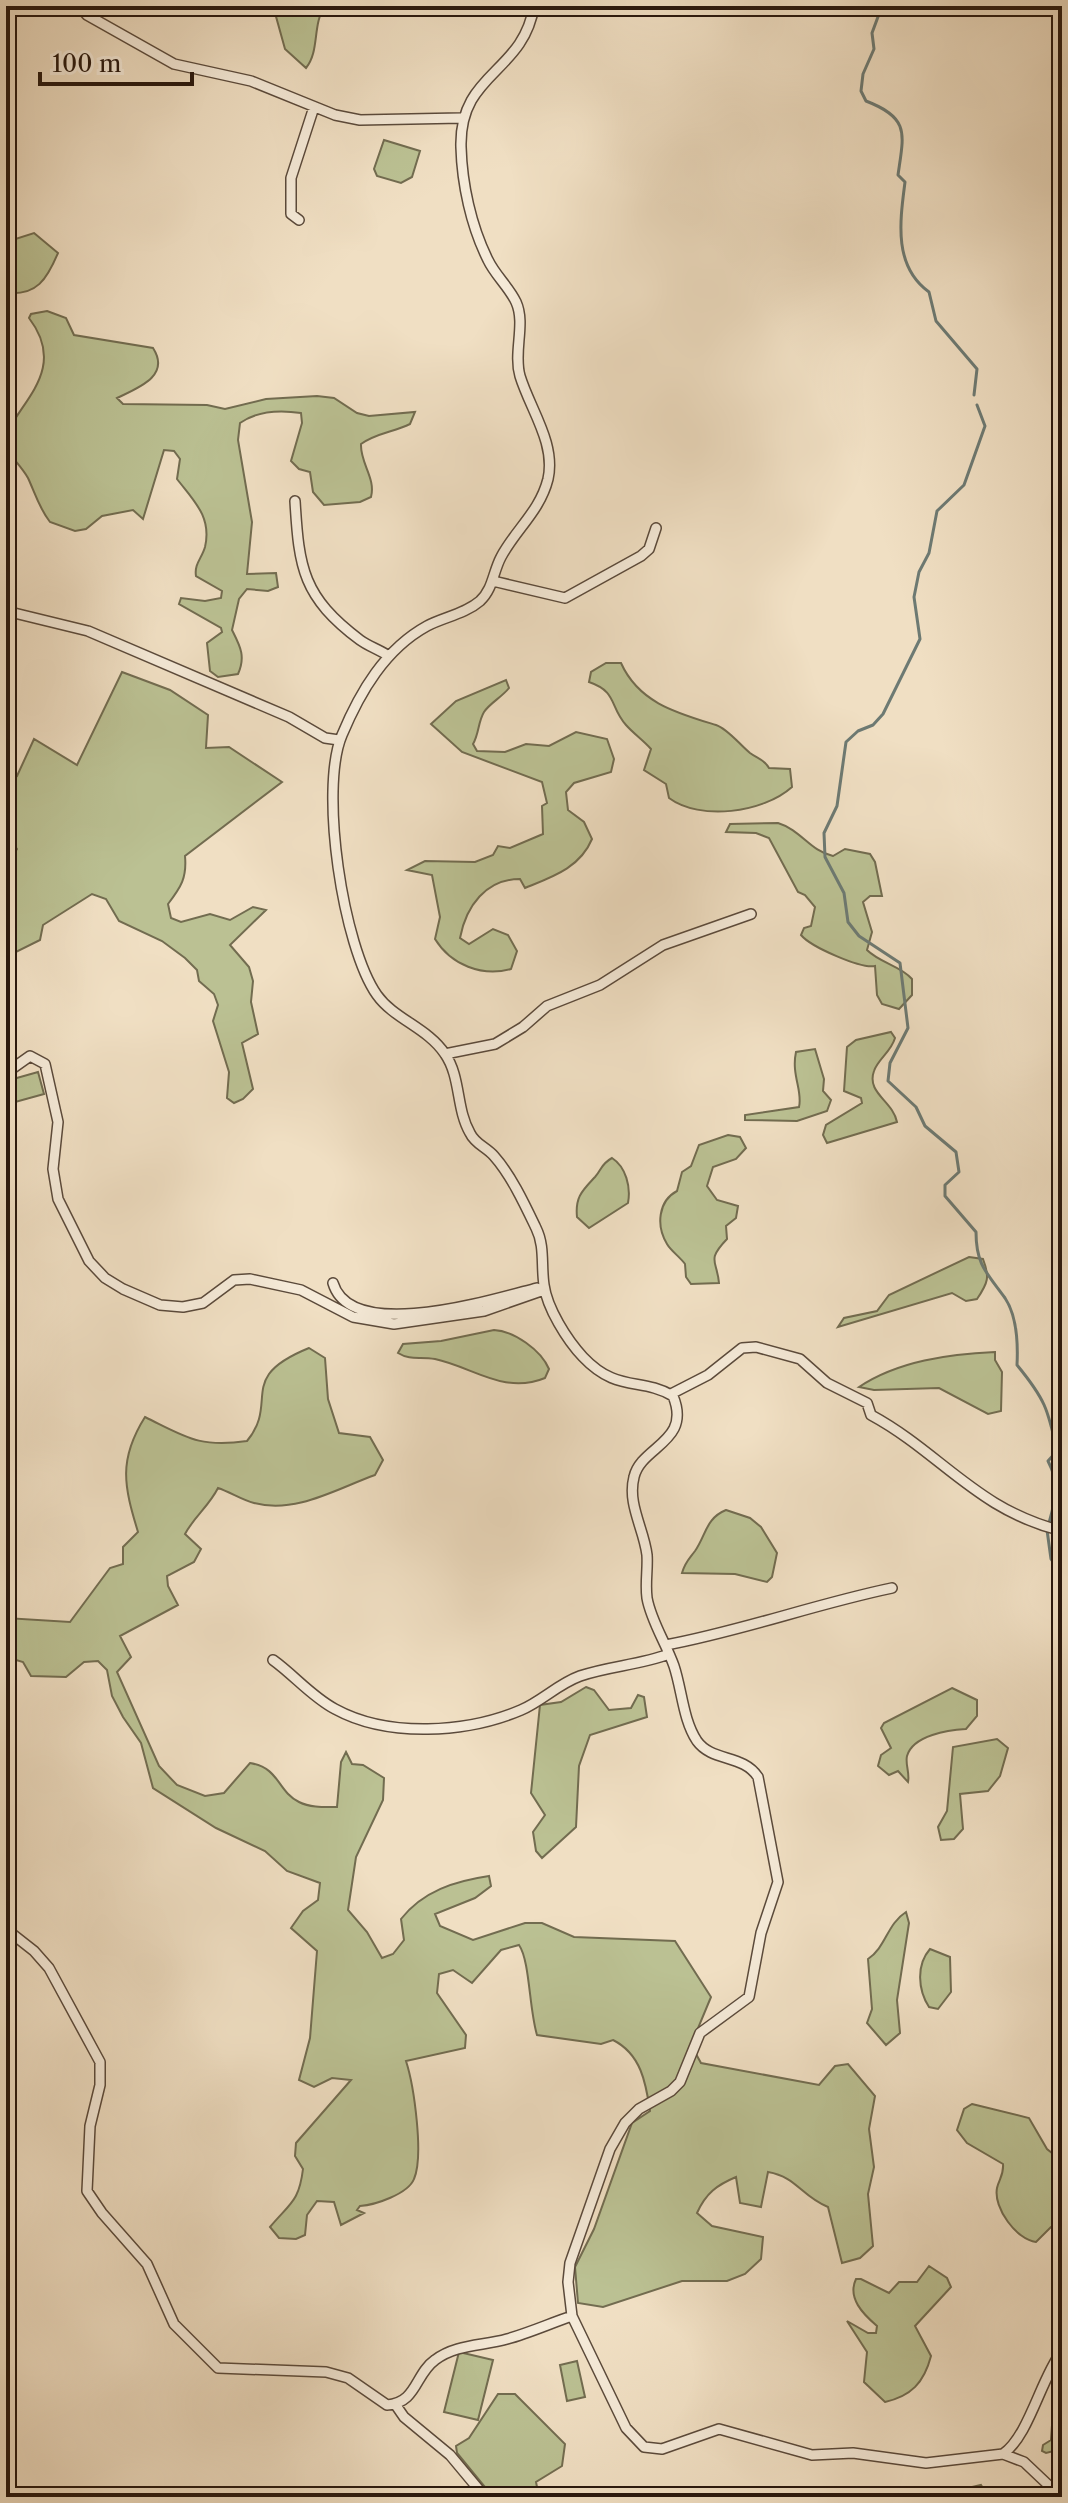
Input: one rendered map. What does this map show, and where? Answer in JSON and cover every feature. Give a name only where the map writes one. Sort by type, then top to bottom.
[{"type":"street","points":[[79,6],[87,15],[174,64],[251,81],[314,107],[360,120],[461,118]]},
{"type":"street","points":[[534,6],[531,27],[524,40],[474,90],[461,118],[462,175],[490,264],[516,301],[517,364],[550,460],[543,495],[503,553],[493,581],[474,605],[422,629],[387,655],[339,740],[335,837],[346,914],[354,945],[380,1000],[417,1025],[445,1054],[467,1129],[497,1161],[538,1232],[544,1288],[570,1340],[594,1367],[618,1382],[671,1394],[708,1375],[742,1348],[764,1348],[800,1359],[827,1383],[867,1403],[871,1415],[890,1425],[966,1487],[1027,1523],[1052,1529]]},
{"type":"street","points":[[299,220],[291,214],[289,194],[314,107]]},
{"type":"street","points":[[295,501],[297,543],[312,595],[360,640],[387,655]]},
{"type":"street","points":[[493,581],[565,598],[641,556],[649,549],[656,528]]},
{"type":"street","points":[[6,611],[88,631],[289,717],[325,738],[339,740]]},
{"type":"street","points":[[445,1054],[495,1044],[547,1006],[600,985],[663,945],[751,914]]},
{"type":"street","points":[[6,1073],[30,1056],[45,1064],[58,1122],[54,1185],[73,1231],[89,1261],[105,1278],[160,1305],[183,1307],[203,1303],[234,1280],[250,1279],[301,1290],[353,1317],[394,1324],[484,1311],[515,1303],[544,1288]]},
{"type":"street","points":[[333,1283],[349,1304],[385,1315],[459,1306],[544,1288]]},
{"type":"street","points":[[671,1394],[677,1407],[673,1429],[661,1448],[638,1468],[633,1489],[647,1552],[647,1599],[668,1649],[696,1740],[710,1752],[740,1761],[758,1777],[778,1871],[777,1894],[761,1933],[749,1997],[700,2033],[680,2082],[632,2116],[610,2149],[570,2263],[568,2282],[572,2316],[626,2428],[644,2447],[662,2449],[719,2429],[812,2455],[853,2453],[926,2463],[1003,2454],[1024,2462],[1061,2497]]},
{"type":"street","points":[[273,1660],[326,1704],[348,1715],[401,1727],[431,1728],[497,1719],[523,1709],[581,1676],[636,1665],[668,1649],[794,1610],[892,1588]]},
{"type":"street","points":[[6,1929],[49,1968],[97,2054],[102,2070],[90,2126],[87,2191],[147,2264],[174,2324],[218,2368],[326,2372],[348,2378],[387,2405],[395,2404],[412,2392],[437,2358],[462,2347],[506,2340],[572,2316]]},
{"type":"street","points":[[1003,2454],[1013,2444],[1044,2376],[1062,2351]]},
{"type":"street","points":[[395,2404],[404,2417],[450,2455],[485,2497]]},
{"type":"green space","points":[[264,6],[325,6],[313,54],[306,68],[285,49],[275,13]]},
{"type":"green space","points":[[384,140],[420,151],[412,177],[401,183],[377,176],[374,169]]},
{"type":"green space","points":[[34,233],[58,253],[54,262],[45,278],[33,289],[6,293],[6,242]]},
{"type":"green space","points":[[47,311],[66,318],[74,335],[153,348],[158,366],[155,373],[150,380],[117,398],[123,404],[207,405],[225,409],[266,399],[317,396],[334,398],[357,413],[369,416],[415,412],[410,424],[361,444],[371,483],[371,497],[360,502],[324,505],[313,492],[310,472],[299,469],[291,461],[302,423],[301,413],[269,412],[240,423],[238,440],[252,522],[247,574],[276,573],[278,587],[268,591],[247,589],[239,599],[232,630],[242,656],[238,674],[218,677],[210,671],[207,643],[222,632],[221,628],[179,604],[181,598],[205,601],[221,598],[222,591],[196,576],[197,564],[205,547],[206,527],[200,510],[177,479],[180,459],[174,451],[164,450],[143,519],[133,510],[102,516],[86,529],[75,531],[50,522],[28,478],[6,448],[7,435],[40,376],[44,359],[41,339],[29,318],[31,314]]},
{"type":"green space","points":[[606,663],[621,663],[638,688],[649,697],[687,716],[720,727],[769,768],[790,769],[792,787],[765,803],[731,811],[697,810],[669,798],[666,784],[644,770],[651,749],[626,725],[605,690],[589,682],[591,672]]},
{"type":"green space","points":[[122,672],[170,690],[208,715],[206,748],[229,747],[282,782],[185,856],[182,882],[168,904],[171,918],[181,922],[210,914],[230,920],[253,907],[266,910],[230,945],[249,967],[253,981],[251,1002],[258,1034],[242,1043],[253,1089],[234,1103],[227,1098],[229,1072],[213,1021],[218,1005],[214,994],[199,981],[197,970],[185,958],[162,941],[119,921],[106,899],[92,894],[43,925],[40,940],[6,957],[6,866],[17,849],[6,834],[6,773],[17,776],[34,739],[77,765]]},
{"type":"green space","points":[[506,680],[509,688],[482,716],[473,744],[477,751],[505,752],[526,744],[549,746],[576,732],[607,739],[614,759],[611,772],[574,783],[566,792],[568,810],[584,822],[592,839],[580,857],[564,870],[525,888],[520,879],[497,884],[480,896],[467,915],[460,938],[469,944],[493,929],[508,935],[517,951],[511,969],[489,971],[468,967],[442,948],[435,939],[440,917],[432,875],[407,870],[425,861],[475,862],[493,855],[498,846],[510,848],[543,834],[542,806],[547,803],[542,782],[462,752],[431,724],[456,701]]},
{"type":"green space","points":[[778,823],[833,856],[845,849],[870,854],[875,862],[882,896],[870,896],[863,902],[872,932],[867,950],[912,979],[912,995],[899,1009],[882,1004],[877,995],[875,966],[836,956],[801,935],[804,928],[811,926],[815,907],[798,892],[769,838],[756,833],[726,832],[730,824]]},
{"type":"green space","points":[[891,1032],[895,1038],[876,1067],[873,1079],[897,1122],[827,1143],[823,1135],[826,1125],[862,1103],[861,1098],[844,1091],[847,1047],[856,1040]]},
{"type":"green space","points":[[815,1049],[824,1079],[823,1091],[831,1100],[827,1111],[797,1121],[745,1120],[745,1115],[799,1107],[796,1052]]},
{"type":"green space","points":[[38,1072],[44,1094],[8,1104],[6,1081]]},
{"type":"green space","points":[[728,1135],[740,1137],[746,1148],[736,1159],[713,1167],[707,1186],[717,1200],[738,1206],[736,1218],[726,1226],[727,1239],[715,1257],[719,1283],[691,1284],[686,1277],[685,1264],[663,1237],[661,1214],[666,1201],[677,1191],[682,1172],[691,1166],[699,1145]]},
{"type":"green space","points":[[612,1158],[626,1178],[628,1203],[589,1228],[577,1217],[578,1199]]},
{"type":"green space","points":[[969,1257],[983,1259],[987,1271],[986,1284],[977,1299],[966,1301],[952,1293],[838,1327],[844,1318],[877,1311],[889,1295]]},
{"type":"green space","points":[[494,1330],[510,1334],[533,1349],[549,1369],[545,1378],[530,1382],[502,1382],[449,1363],[398,1353],[403,1344],[441,1341]]},
{"type":"green space","points":[[309,1348],[325,1358],[328,1399],[339,1433],[370,1437],[383,1460],[375,1475],[300,1503],[270,1506],[245,1500],[218,1488],[193,1522],[185,1534],[201,1549],[194,1562],[167,1576],[168,1586],[178,1605],[120,1636],[131,1657],[117,1672],[159,1766],[177,1785],[205,1796],[224,1793],[250,1763],[267,1770],[299,1802],[318,1807],[337,1807],[341,1762],[346,1752],[352,1764],[363,1765],[384,1778],[383,1800],[356,1857],[348,1910],[367,1932],[382,1958],[393,1954],[404,1940],[401,1919],[419,1901],[452,1884],[489,1876],[491,1886],[475,1898],[435,1914],[440,1926],[473,1940],[525,1923],[542,1923],[574,1937],[675,1941],[711,1997],[691,2045],[701,2063],[819,2085],[835,2066],[848,2064],[875,2096],[869,2129],[874,2167],[868,2194],[873,2246],[860,2258],[842,2263],[828,2207],[811,2198],[793,2182],[768,2172],[761,2207],[740,2203],[736,2177],[713,2190],[697,2213],[712,2226],[763,2237],[761,2259],[745,2274],[727,2281],[682,2281],[603,2307],[578,2303],[575,2267],[594,2229],[632,2123],[650,2111],[640,2070],[622,2046],[613,2040],[601,2044],[537,2035],[523,1952],[519,1945],[501,1950],[472,1983],[453,1970],[439,1974],[437,1993],[466,2035],[465,2048],[406,2061],[415,2103],[418,2138],[417,2168],[411,2184],[390,2198],[360,2206],[357,2210],[364,2213],[341,2225],[334,2202],[317,2201],[307,2215],[305,2235],[296,2239],[279,2238],[270,2227],[299,2189],[303,2169],[295,2156],[296,2143],[351,2080],[332,2078],[314,2087],[299,2080],[310,2038],[317,1951],[291,1928],[303,1911],[318,1900],[320,1883],[287,1871],[265,1851],[216,1828],[153,1788],[141,1743],[112,1696],[107,1670],[98,1661],[84,1662],[66,1677],[31,1676],[23,1662],[6,1657],[6,1618],[70,1622],[110,1568],[123,1564],[123,1547],[138,1532],[129,1501],[127,1460],[136,1432],[145,1417],[204,1442],[247,1441],[256,1427],[266,1380],[286,1359]]},
{"type":"green space","points":[[995,1352],[995,1360],[1002,1372],[1001,1411],[988,1414],[939,1388],[874,1390],[859,1387],[890,1371],[924,1360]]},
{"type":"green space","points":[[726,1510],[750,1518],[761,1527],[777,1553],[772,1577],[767,1582],[735,1574],[682,1573],[710,1522]]},
{"type":"green space","points":[[586,1687],[594,1690],[609,1710],[631,1708],[638,1695],[644,1697],[647,1717],[590,1735],[579,1766],[576,1827],[542,1858],[536,1851],[533,1832],[545,1815],[531,1793],[540,1705],[561,1702]]},
{"type":"green space","points":[[952,1688],[977,1700],[977,1716],[966,1729],[932,1735],[916,1743],[907,1756],[908,1782],[898,1771],[889,1775],[878,1766],[881,1755],[891,1748],[881,1728],[884,1723]]},
{"type":"green space","points":[[997,1739],[1008,1748],[1000,1776],[988,1791],[960,1794],[963,1829],[954,1839],[941,1840],[938,1827],[947,1811],[953,1747]]},
{"type":"green space","points":[[906,1912],[909,1923],[897,2000],[900,2033],[886,2045],[867,2023],[872,2009],[868,1959]]},
{"type":"green space","points":[[930,1949],[950,1957],[951,1992],[938,2009],[929,2007],[921,1985],[922,1962]]},
{"type":"green space","points":[[972,2104],[1029,2118],[1047,2149],[1062,2161],[1062,2226],[1051,2227],[1036,2242],[1021,2236],[1014,2229],[999,2205],[997,2188],[1003,2164],[967,2143],[957,2130],[964,2109]]},
{"type":"green space","points":[[929,2266],[947,2278],[951,2287],[915,2326],[931,2356],[915,2387],[885,2402],[864,2382],[867,2352],[847,2321],[868,2333],[876,2333],[877,2326],[855,2299],[856,2279],[889,2293],[899,2282],[917,2282]]},
{"type":"green space","points":[[459,2352],[493,2360],[478,2420],[444,2412]]},
{"type":"green space","points":[[577,2361],[585,2397],[567,2401],[560,2365]]},
{"type":"green space","points":[[498,2394],[515,2394],[565,2444],[562,2466],[536,2482],[539,2497],[493,2497],[457,2453],[456,2446],[469,2438]]},
{"type":"green space","points":[[1062,2415],[1062,2449],[1046,2453],[1042,2451],[1043,2445],[1051,2440],[1052,2425],[1061,2423]]},
{"type":"green space","points":[[981,2485],[989,2497],[957,2497],[964,2489]]},
{"type":"waterway","points":[[882,6],[872,33],[874,49],[863,74],[861,91],[866,101],[890,114],[901,129],[898,175],[905,182],[901,227],[904,256],[917,281],[929,292],[936,321],[977,369],[974,395]]},
{"type":"waterway","points":[[977,405],[985,426],[964,485],[937,511],[929,553],[919,572],[914,597],[920,639],[883,714],[873,725],[858,731],[846,742],[837,806],[824,833],[825,857],[844,893],[848,922],[859,936],[900,963],[908,1028],[890,1063],[888,1081],[916,1107],[925,1126],[956,1152],[959,1172],[945,1185],[945,1196],[976,1232],[980,1261],[1012,1313],[1017,1365],[1040,1396],[1051,1425],[1057,1451],[1048,1461],[1056,1491],[1049,1523]]},
{"type":"waterway","points":[[1047,1530],[1051,1559],[1062,1575]]}]
